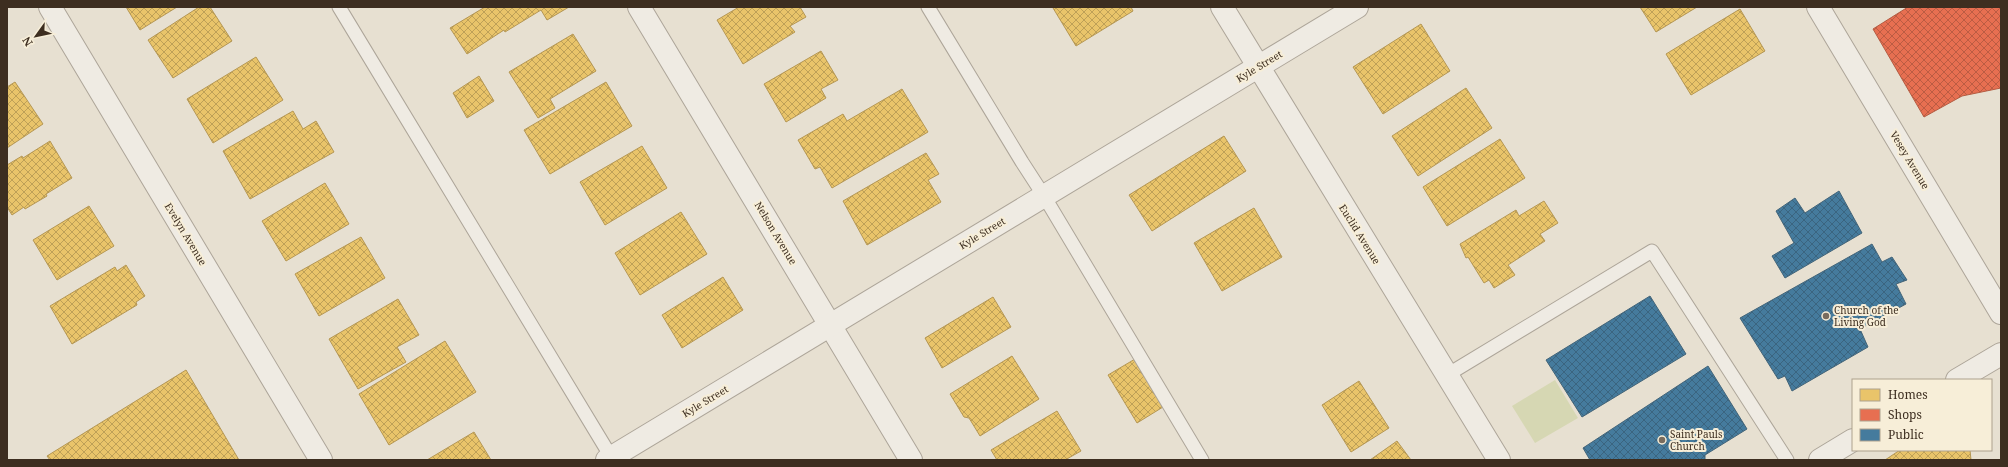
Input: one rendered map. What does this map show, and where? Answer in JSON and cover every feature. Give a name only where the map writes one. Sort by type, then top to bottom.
[{"type":"street","name":"Evelyn Avenue","points":[[50,7],[321,460]]},
{"type":"street","name":"Nelson Avenue","points":[[639,7],[911,460]]},
{"type":"street","name":"Euclid Avenue","points":[[1222,7],[1257,67],[1499,460]]},
{"type":"street","name":"Kyle Street","points":[[610,459],[1357,7]]},
{"type":"street","name":"Vesey Avenue","points":[[1818,7],[2001,314]]},
{"type":"street","points":[[1959,379],[2001,354]]},
{"type":"street","points":[[1820,460],[1852,441]]},
{"type":"lane","points":[[339,7],[610,459]]},
{"type":"lane","points":[[928,7],[1044,196],[1202,460]]},
{"type":"lane","points":[[1447,375],[1652,251],[1787,460]]},
{"type":"green space","points":[[1555,380],[1578,418],[1535,443],[1512,406]]},
{"type":"building: Homes","points":[[126,7],[177,7],[140,30]]},
{"type":"building: Homes","points":[[199,7],[210,7],[232,41],[173,78],[148,40]]},
{"type":"building: Homes","points":[[485,7],[569,7],[547,20],[541,10],[505,32],[504,30],[467,54],[450,28]]},
{"type":"building: Homes","points":[[739,7],[800,7],[806,17],[790,26],[795,32],[743,64],[717,20]]},
{"type":"building: Homes","points":[[1131,7],[1133,11],[1076,46],[1053,8]]},
{"type":"building: Homes","points":[[1640,7],[1697,7],[1656,32]]},
{"type":"building: Homes","points":[[1740,9],[1765,51],[1691,95],[1666,54]]},
{"type":"building: Homes","points":[[1421,24],[1450,71],[1383,114],[1353,67]]},
{"type":"building: Homes","points":[[573,34],[596,71],[550,99],[555,108],[538,118],[509,72]]},
{"type":"building: Homes","points":[[821,51],[838,80],[821,89],[826,98],[786,122],[764,84]]},
{"type":"building: Homes","points":[[256,57],[283,100],[213,143],[187,99]]},
{"type":"building: Homes","points":[[479,76],[494,101],[467,118],[453,93]]},
{"type":"building: Homes","points":[[15,82],[43,124],[7,148],[7,87]]},
{"type":"building: Homes","points":[[606,82],[632,126],[550,174],[524,130]]},
{"type":"building: Homes","points":[[1466,88],[1492,128],[1418,176],[1392,136]]},
{"type":"building: Homes","points":[[902,89],[928,132],[832,188],[820,167],[815,169],[798,140],[843,114],[847,121]]},
{"type":"building: Homes","points":[[293,111],[303,129],[316,121],[334,152],[250,199],[223,151]]},
{"type":"building: Homes","points":[[1224,136],[1246,171],[1152,231],[1129,195]]},
{"type":"building: Homes","points":[[1500,139],[1525,178],[1447,226],[1423,187]]},
{"type":"building: Homes","points":[[50,141],[72,178],[46,194],[47,196],[25,209],[24,207],[12,215],[7,207],[7,165],[22,156],[23,158]]},
{"type":"building: Homes","points":[[642,146],[667,188],[605,225],[580,182]]},
{"type":"building: Homes","points":[[926,153],[939,174],[928,180],[941,202],[867,245],[843,201]]},
{"type":"building: Homes","points":[[325,183],[349,224],[286,261],[262,221]]},
{"type":"building: Homes","points":[[1544,201],[1558,223],[1540,234],[1545,241],[1508,265],[1515,275],[1494,288],[1489,280],[1484,283],[1468,257],[1466,258],[1460,244],[1516,210],[1519,216]]},
{"type":"building: Homes","points":[[89,206],[114,246],[57,280],[33,240]]},
{"type":"building: Homes","points":[[1254,208],[1282,257],[1222,291],[1194,243]]},
{"type":"building: Homes","points":[[681,212],[707,254],[640,295],[615,253]]},
{"type":"building: Homes","points":[[361,237],[385,278],[319,316],[295,274]]},
{"type":"building: Homes","points":[[126,265],[145,296],[136,302],[137,305],[72,344],[50,306],[115,267],[117,271]]},
{"type":"building: Homes","points":[[723,277],[743,310],[682,348],[662,315]]},
{"type":"building: Homes","points":[[993,297],[1011,327],[942,368],[925,338]]},
{"type":"building: Homes","points":[[398,299],[419,335],[397,347],[406,362],[358,389],[329,339]]},
{"type":"building: Homes","points":[[445,341],[476,392],[389,445],[359,394]]},
{"type":"building: Homes","points":[[1012,356],[1039,399],[980,436],[969,418],[964,417],[950,394]]},
{"type":"building: Homes","points":[[1135,359],[1163,407],[1137,423],[1108,375]]},
{"type":"building: Homes","points":[[186,370],[239,460],[50,460],[47,456]]},
{"type":"building: Homes","points":[[1359,381],[1389,428],[1351,452],[1322,405]]},
{"type":"building: Homes","points":[[1057,411],[1081,451],[1065,460],[997,460],[991,450]]},
{"type":"building: Homes","points":[[474,432],[491,460],[427,460]]},
{"type":"building: Homes","points":[[1397,441],[1411,460],[1370,460]]},
{"type":"building: Homes","points":[[1898,451],[1970,451],[1971,460],[1885,460]]},
{"type":"building: Shops","points":[[1908,7],[2001,7],[2001,88],[1962,96],[1924,117],[1873,29]]},
{"type":"building: Public","points":[[1839,191],[1862,233],[1785,278],[1772,256],[1794,243],[1776,211],[1795,198],[1805,213]]},
{"type":"building: Public","points":[[1872,244],[1882,262],[1892,257],[1907,280],[1896,284],[1906,304],[1860,329],[1868,347],[1792,391],[1785,376],[1778,379],[1740,318]]},
{"type":"building: Public","points":[[1650,296],[1686,354],[1582,417],[1546,360]]},
{"type":"building: Public","points":[[1708,366],[1747,429],[1705,455],[1705,460],[1590,460],[1583,448]]},
{"type":"place","name":"Church of the Living God","points":[[1826,316]]},
{"type":"place","name":"Saint Pauls Church","points":[[1662,440]]}]
